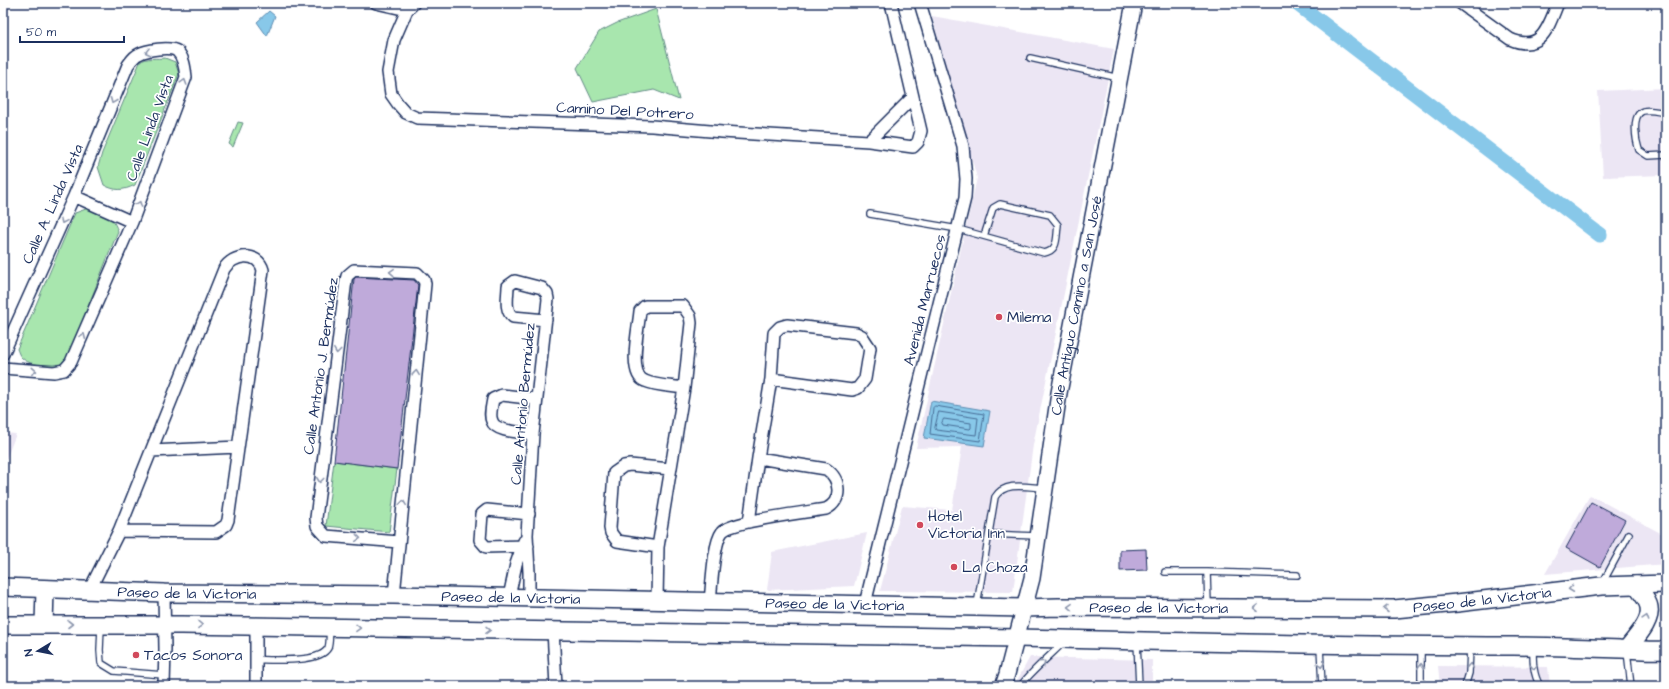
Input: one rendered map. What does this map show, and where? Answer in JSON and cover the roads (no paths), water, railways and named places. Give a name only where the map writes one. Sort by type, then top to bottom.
[{"type":"main road","name":"Paseo de la Victoria","points":[[3,587],[45,590],[164,593],[509,597],[865,604],[976,608],[1394,609],[1601,586],[1666,584]]},
{"type":"main road","points":[[1627,649],[1643,627],[1648,617],[1649,606],[1636,585]]},
{"type":"main road","points":[[44,624],[45,590]]},
{"type":"main road","name":"Paseo de la Victoria","points":[[3,625],[102,624],[553,630],[1017,638],[1137,642],[1533,646],[1648,651],[1666,650]]},
{"type":"main road","points":[[1648,651],[1666,660]]},
{"type":"street","points":[[376,3],[411,6]]},
{"type":"street","points":[[869,141],[914,97],[891,3]]},
{"type":"street","name":"Avenida Marruecos","points":[[865,604],[965,198],[966,179],[963,146],[920,3]]},
{"type":"street","name":"Calle Antiguo Camino a San José","points":[[1003,686],[1032,578],[1061,385],[1134,3]]},
{"type":"street","points":[[1460,3],[1510,39],[1526,44],[1536,41],[1543,36],[1558,3]]},
{"type":"street","name":"Camino Del Potrero","points":[[411,6],[394,40],[388,72],[391,94],[406,113],[417,118],[652,126],[869,141],[913,147],[918,142],[921,131],[914,97]]},
{"type":"street","name":"Calle Linda Vista","points":[[3,368],[54,372],[64,370],[68,366],[132,222],[183,85],[186,72],[182,59],[177,51],[172,49],[145,52],[132,59],[128,65]]},
{"type":"street","name":"Calle A. Linda Vista","points":[[3,354],[74,196],[128,65]]},
{"type":"street","points":[[74,196],[132,222]]},
{"type":"street","points":[[89,591],[119,531],[227,263],[236,258],[256,258],[263,270],[228,520],[222,530],[216,532],[119,531]]},
{"type":"street","name":"Calle Antonio J. Bermúdez","points":[[394,595],[425,284],[424,280],[417,273],[354,270],[347,276],[346,280],[316,518],[317,526],[326,536],[399,542]]},
{"type":"street","name":"Calle Antonio Bermúdez","points":[[529,598],[526,542],[529,514],[532,434],[546,320],[548,299],[547,294],[542,288],[515,281],[508,286],[507,310],[510,315],[513,317],[546,320]]},
{"type":"street","points":[[657,600],[658,547],[684,388],[691,323],[690,316],[683,306],[645,306],[640,311],[634,364],[638,377],[644,381],[684,388]]},
{"type":"street","points":[[749,522],[771,380],[774,333],[783,325],[856,333],[866,340],[870,348],[865,379],[858,388],[852,390],[771,380]]},
{"type":"street","points":[[532,434],[498,428],[492,422],[491,418],[493,399],[499,395],[536,399]]},
{"type":"street","points":[[151,451],[238,446]]},
{"type":"street","points":[[710,601],[718,542],[722,531],[730,527],[749,522],[826,509],[831,506],[837,496],[837,481],[835,476],[826,469],[758,458]]},
{"type":"street","points":[[658,547],[617,541],[614,537],[610,528],[614,473],[624,466],[630,465],[670,469]]},
{"type":"street","points":[[526,542],[486,547],[480,540],[482,514],[490,509],[529,514]]},
{"type":"street","name":"Calle Antonio Bermúdez","points":[[509,597],[526,542]]},
{"type":"street","points":[[164,593],[164,681]]},
{"type":"street","points":[[256,626],[256,686]]},
{"type":"street","points":[[553,630],[556,686]]},
{"type":"lane","points":[[1030,58],[1119,78]]},
{"type":"lane","points":[[1666,113],[1645,110],[1638,115],[1635,120],[1639,150],[1648,156],[1666,155]]},
{"type":"lane","points":[[870,214],[958,229],[1044,253],[1055,248],[1058,225],[1050,215],[1000,204],[993,208],[984,236]]},
{"type":"lane","points":[[976,608],[995,497],[999,490],[1010,486],[1045,488]]},
{"type":"lane","points":[[989,534],[1038,536]]},
{"type":"lane","points":[[1601,586],[1629,534]]},
{"type":"lane","points":[[1165,572],[1297,575]]},
{"type":"lane","points":[[1207,572],[1208,608]]},
{"type":"lane","points":[[102,624],[100,650],[101,663],[114,671],[164,681]]},
{"type":"lane","points":[[256,660],[307,659],[320,655],[328,648],[330,628]]},
{"type":"lane","points":[[1021,686],[1023,681],[1066,640]]},
{"type":"lane","points":[[1137,642],[1139,686]]},
{"type":"lane","points":[[1320,644],[1322,686]]},
{"type":"lane","points":[[1421,646],[1421,686]]},
{"type":"lane","points":[[1465,686],[1469,672],[1470,646]]},
{"type":"lane","points":[[1533,646],[1533,666],[1540,686]]},
{"type":"lane","points":[[1627,649],[1631,686]]},
{"type":"water","points":[[269,11],[275,16],[267,36],[257,22]]},
{"type":"water","points":[[1666,277],[1666,311],[1662,302],[1661,290]]},
{"type":"water","points":[[931,401],[990,411],[984,446],[924,438]]},
{"type":"waterway","points":[[1296,3],[1600,235]]},
{"type":"place","name":"Milema","points":[[999,317]]},
{"type":"place","name":"Hotel Victoria Inn","points":[[920,525]]},
{"type":"place","name":"La Choza","points":[[954,567]]},
{"type":"place","name":"Tacos Sonora","points":[[136,655]]}]
